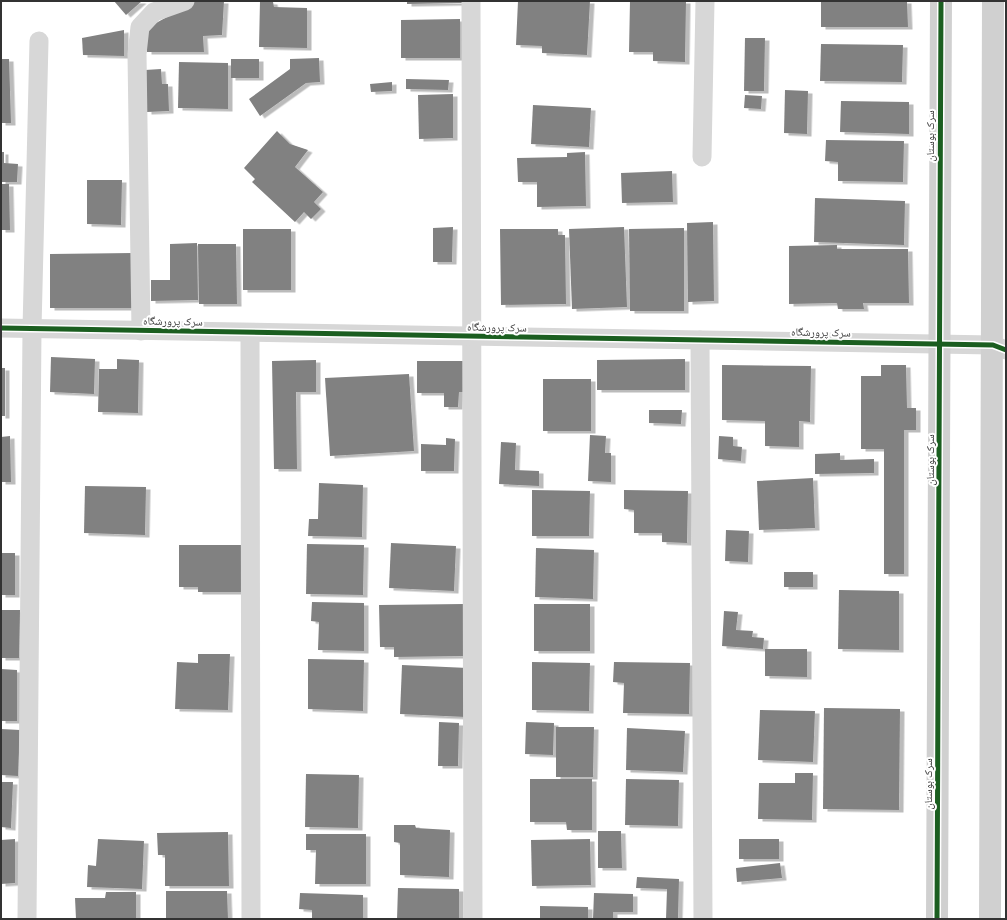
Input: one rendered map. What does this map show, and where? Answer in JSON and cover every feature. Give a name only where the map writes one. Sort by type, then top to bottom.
[{"type":"street","points":[[142,331],[137,54],[140,27],[154,12],[185,1]]},
{"type":"street","points":[[471,1],[473,919]]},
{"type":"street","points":[[702,157],[705,1]]},
{"type":"street","name":"سرک بوستان","points":[[937,919],[941,1]]},
{"type":"street","points":[[990,919],[999,348],[993,1]]},
{"type":"street","points":[[27,919],[32,329],[39,41]]},
{"type":"street","name":"سرک پرورشگاه","points":[[1,328],[700,340],[940,345],[999,348]]},
{"type":"street","points":[[250,332],[251,919]]},
{"type":"street","points":[[700,340],[703,919]]},
{"type":"building","points":[[114,1],[142,1],[126,15]]},
{"type":"building","points":[[224,1],[222,35],[203,36],[204,52],[147,52],[147,28],[194,2]]},
{"type":"building","points":[[260,1],[273,2],[274,7],[307,8],[307,48],[259,47]]},
{"type":"building","points":[[407,1],[463,1],[463,3],[407,4]]},
{"type":"building","points":[[518,1],[590,1],[587,55],[542,53],[542,46],[516,45]]},
{"type":"building","points":[[630,1],[686,1],[685,62],[653,61],[653,52],[629,52]]},
{"type":"building","points":[[821,1],[907,1],[908,27],[821,27]]},
{"type":"building","points":[[460,19],[460,58],[401,58],[401,20]]},
{"type":"building","points":[[124,30],[124,56],[83,55],[82,38]]},
{"type":"building","points":[[745,38],[765,38],[764,91],[744,91]]},
{"type":"building","points":[[821,44],[903,45],[902,82],[820,81]]},
{"type":"building","points":[[319,58],[320,82],[306,83],[260,116],[249,99],[290,69],[290,59]]},
{"type":"building","points":[[1,59],[9,59],[11,123],[1,123]]},
{"type":"building","points":[[231,59],[259,59],[259,78],[231,78]]},
{"type":"building","points":[[179,62],[228,63],[228,109],[178,108]]},
{"type":"building","points":[[161,69],[162,84],[168,84],[169,111],[147,112],[145,70]]},
{"type":"building","points":[[406,79],[449,80],[448,90],[406,89]]},
{"type":"building","points":[[392,82],[392,91],[371,92],[370,84]]},
{"type":"building","points":[[785,90],[808,91],[807,134],[784,133]]},
{"type":"building","points":[[453,94],[453,138],[419,139],[418,95]]},
{"type":"building","points":[[745,95],[762,96],[761,109],[744,108]]},
{"type":"building","points":[[841,101],[909,102],[909,134],[840,132]]},
{"type":"building","points":[[533,105],[591,108],[589,147],[531,144]]},
{"type":"building","points":[[277,131],[290,144],[308,150],[295,167],[323,192],[314,202],[321,209],[311,219],[304,212],[295,222],[252,182],[255,179],[244,168]]},
{"type":"building","points":[[826,140],[904,141],[903,182],[838,181],[838,162],[825,161]]},
{"type":"building","points":[[1,152],[4,152],[4,163],[18,164],[17,182],[1,182]]},
{"type":"building","points":[[585,152],[586,206],[537,207],[537,182],[518,182],[517,158],[567,157],[567,153]]},
{"type":"building","points":[[672,171],[673,202],[622,203],[621,173]]},
{"type":"building","points":[[87,180],[122,180],[121,225],[87,224]]},
{"type":"building","points":[[1,184],[9,184],[10,230],[1,230]]},
{"type":"building","points":[[815,198],[905,201],[904,245],[814,242]]},
{"type":"building","points":[[713,222],[714,301],[688,302],[687,223]]},
{"type":"building","points":[[453,227],[452,262],[433,262],[433,228]]},
{"type":"building","points":[[624,227],[627,307],[572,309],[569,229]]},
{"type":"building","points":[[684,228],[684,311],[630,311],[629,229]]},
{"type":"building","points":[[243,229],[291,229],[291,290],[243,290]]},
{"type":"building","points":[[500,229],[558,229],[558,235],[565,235],[566,304],[501,305]]},
{"type":"building","points":[[197,243],[198,300],[151,301],[151,280],[170,280],[170,244]]},
{"type":"building","points":[[198,244],[236,244],[237,304],[199,304]]},
{"type":"building","points":[[837,245],[837,249],[908,249],[909,303],[863,303],[864,309],[838,309],[837,303],[789,304],[789,246]]},
{"type":"building","points":[[133,253],[133,308],[50,308],[50,254]]},
{"type":"building","points":[[51,357],[95,359],[94,394],[50,392]]},
{"type":"building","points":[[117,359],[139,360],[138,413],[98,412],[99,369],[117,369]]},
{"type":"building","points":[[685,359],[685,390],[597,390],[597,360]]},
{"type":"building","points":[[316,360],[316,392],[296,392],[297,469],[274,469],[272,361]]},
{"type":"building","points":[[417,361],[463,361],[463,392],[459,392],[458,407],[444,407],[444,393],[417,393]]},
{"type":"building","points":[[722,365],[811,366],[810,422],[799,421],[799,447],[765,446],[765,421],[722,420]]},
{"type":"building","points":[[881,365],[906,365],[907,408],[916,408],[916,430],[904,430],[904,574],[884,574],[884,449],[861,449],[861,376],[881,376]]},
{"type":"building","points":[[1,368],[5,368],[5,416],[1,416]]},
{"type":"building","points":[[409,374],[414,451],[330,456],[325,378]]},
{"type":"building","points":[[543,379],[591,379],[591,431],[543,431]]},
{"type":"building","points":[[649,410],[682,410],[681,424],[649,423]]},
{"type":"building","points":[[590,435],[606,436],[605,453],[611,453],[611,482],[588,481]]},
{"type":"building","points":[[10,436],[11,482],[1,482],[1,437]]},
{"type":"building","points":[[719,436],[733,437],[733,446],[742,447],[741,461],[718,459]]},
{"type":"building","points":[[446,438],[455,439],[454,471],[421,471],[421,444],[446,445]]},
{"type":"building","points":[[501,442],[516,443],[515,470],[539,471],[539,486],[499,484]]},
{"type":"building","points":[[840,453],[840,460],[874,459],[874,473],[815,474],[815,454]]},
{"type":"building","points":[[813,478],[815,528],[759,530],[757,481]]},
{"type":"building","points":[[319,483],[363,485],[362,537],[308,536],[309,519],[318,519]]},
{"type":"building","points":[[85,486],[146,487],[145,535],[84,533]]},
{"type":"building","points":[[532,490],[590,491],[589,536],[532,536]]},
{"type":"building","points":[[624,490],[688,491],[687,543],[662,542],[662,533],[634,533],[634,510],[624,509]]},
{"type":"building","points":[[726,530],[749,531],[748,562],[725,561]]},
{"type":"building","points":[[391,543],[456,546],[454,591],[389,588]]},
{"type":"building","points":[[307,544],[364,545],[363,595],[306,594]]},
{"type":"building","points":[[179,545],[242,545],[242,592],[198,592],[198,587],[179,587]]},
{"type":"building","points":[[536,548],[594,550],[593,599],[535,597]]},
{"type":"building","points":[[1,553],[15,553],[15,595],[1,595]]},
{"type":"building","points":[[784,572],[813,572],[813,587],[784,587]]},
{"type":"building","points":[[839,590],[899,591],[899,650],[838,649]]},
{"type":"building","points":[[312,602],[364,603],[364,651],[318,650],[319,622],[311,621]]},
{"type":"building","points":[[464,604],[465,656],[394,657],[394,647],[380,647],[379,605]]},
{"type":"building","points":[[534,604],[590,604],[590,651],[534,651]]},
{"type":"building","points":[[1,610],[20,610],[19,658],[1,658]]},
{"type":"building","points":[[724,611],[738,612],[736,630],[753,631],[752,637],[764,638],[763,649],[722,646]]},
{"type":"building","points":[[765,649],[807,649],[807,677],[765,676]]},
{"type":"building","points":[[198,654],[230,654],[228,710],[175,709],[177,662],[198,663]]},
{"type":"building","points":[[308,659],[364,660],[363,711],[308,709]]},
{"type":"building","points":[[532,662],[590,663],[589,711],[532,710]]},
{"type":"building","points":[[614,662],[690,663],[689,714],[623,713],[624,683],[613,682]]},
{"type":"building","points":[[402,665],[468,668],[466,717],[400,714]]},
{"type":"building","points":[[1,669],[17,670],[17,721],[1,721]]},
{"type":"building","points":[[824,708],[900,709],[899,810],[823,809]]},
{"type":"building","points":[[760,710],[815,711],[813,762],[758,760]]},
{"type":"building","points":[[439,722],[459,723],[458,766],[438,766]]},
{"type":"building","points":[[526,722],[554,723],[553,755],[525,754]]},
{"type":"building","points":[[556,727],[594,727],[593,777],[556,777]]},
{"type":"building","points":[[627,728],[685,731],[683,772],[626,770]]},
{"type":"building","points":[[1,729],[20,730],[18,776],[1,775]]},
{"type":"building","points":[[795,773],[813,773],[812,820],[758,819],[759,783],[795,783]]},
{"type":"building","points":[[306,774],[359,775],[358,828],[305,827]]},
{"type":"building","points":[[530,779],[592,779],[592,830],[567,830],[566,822],[530,822]]},
{"type":"building","points":[[626,779],[679,780],[678,826],[625,825]]},
{"type":"building","points":[[1,782],[13,782],[11,828],[1,827]]},
{"type":"building","points":[[394,825],[415,825],[416,828],[450,830],[449,877],[400,875],[400,843],[394,842]]},
{"type":"building","points":[[598,831],[621,831],[622,868],[598,868]]},
{"type":"building","points":[[228,832],[229,886],[165,886],[165,855],[158,855],[157,833]]},
{"type":"building","points":[[306,834],[366,834],[366,884],[315,884],[316,850],[306,850]]},
{"type":"building","points":[[15,839],[15,883],[1,884],[1,840]]},
{"type":"building","points":[[98,839],[144,841],[142,889],[87,887],[88,865],[96,866]]},
{"type":"building","points":[[590,839],[591,885],[532,886],[531,840]]},
{"type":"building","points":[[739,839],[779,839],[779,859],[739,859]]},
{"type":"building","points":[[780,863],[782,878],[737,882],[736,868]]},
{"type":"building","points":[[637,877],[679,879],[678,919],[666,919],[667,889],[636,888]]},
{"type":"building","points":[[398,888],[459,889],[459,919],[397,919]]},
{"type":"building","points":[[166,891],[227,891],[228,919],[166,919]]},
{"type":"building","points":[[106,892],[136,892],[136,919],[76,919],[75,898],[105,898]]},
{"type":"building","points":[[300,893],[363,895],[363,919],[312,919],[312,910],[299,909]]},
{"type":"building","points":[[594,893],[633,894],[633,912],[613,912],[613,919],[593,919]]},
{"type":"building","points":[[540,906],[588,907],[588,919],[540,919]]},
{"type":"cycle path","points":[[937,919],[941,1]]},
{"type":"cycle path","points":[[1,328],[993,345],[1006,350]]}]
